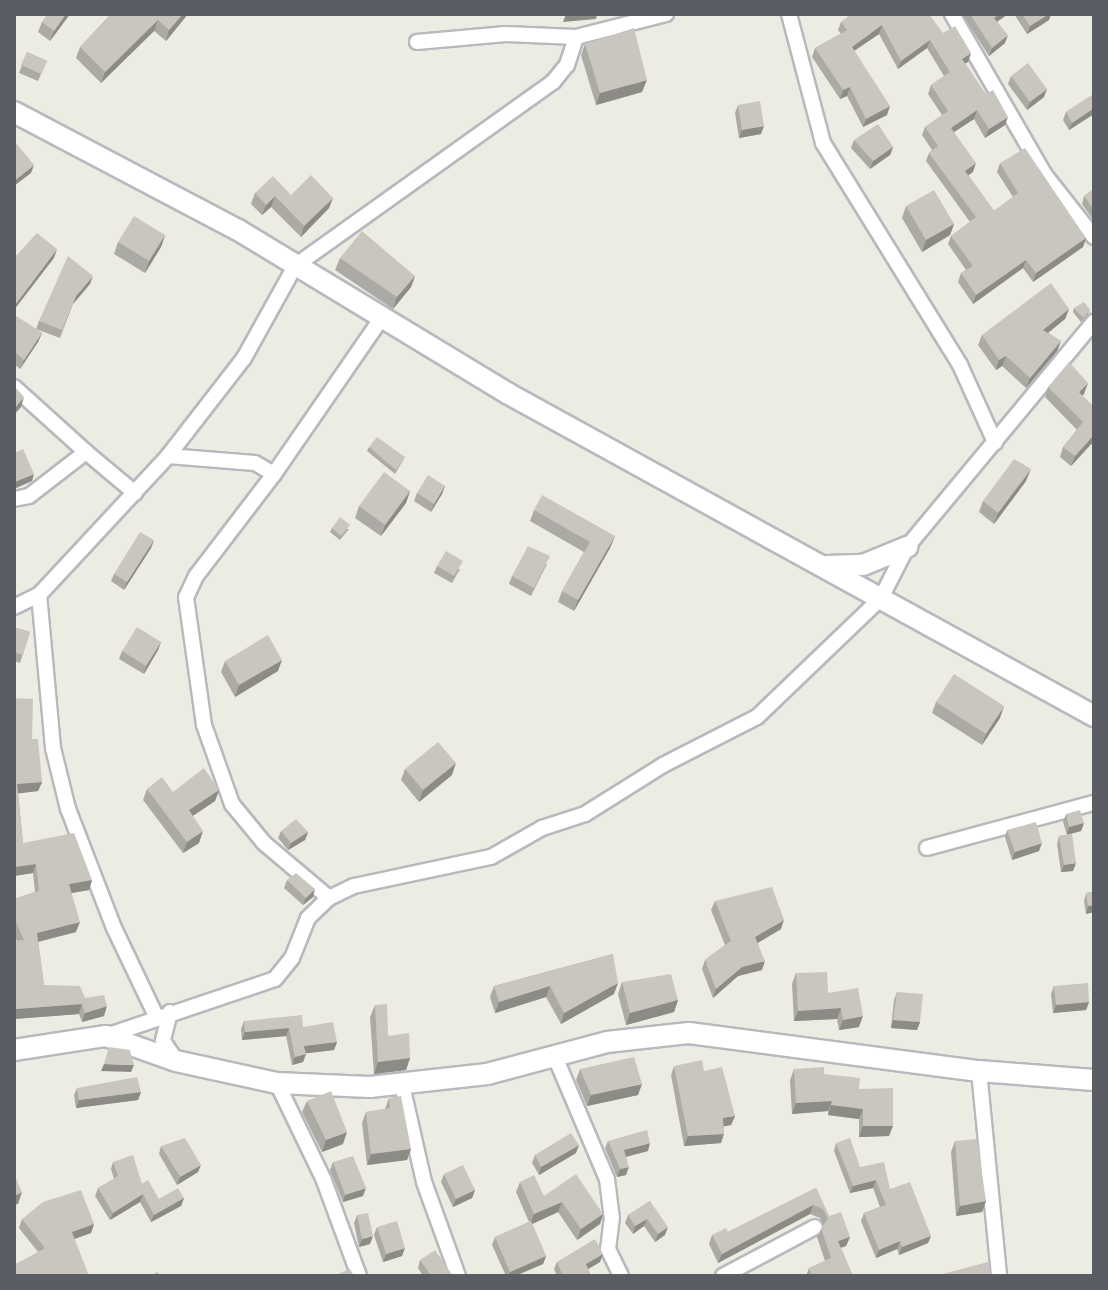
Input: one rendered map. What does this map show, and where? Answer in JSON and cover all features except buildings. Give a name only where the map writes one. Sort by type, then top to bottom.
[{"type":"street","points":[[417,42],[506,34],[576,37],[666,14]]},
{"type":"street","points":[[789,14],[823,143],[960,365],[995,442]]},
{"type":"street","points":[[952,14],[1045,175],[1094,237]]},
{"type":"street","points":[[14,607],[39,595],[168,456],[244,358],[295,266],[553,82],[567,65],[576,37]]},
{"type":"street","points":[[14,112],[295,266],[381,319],[1094,716]]},
{"type":"street","points":[[329,898],[264,843],[232,804],[204,725],[186,597],[196,576],[274,474],[381,319]]},
{"type":"street","points":[[14,1050],[106,1036],[163,1014],[275,979],[292,958],[308,918],[329,898],[354,886],[481,861],[542,828],[585,814],[663,765],[757,717],[881,598],[907,547],[1094,322]]},
{"type":"street","points":[[14,387],[135,493]]},
{"type":"street","points":[[14,499],[39,489],[86,452]]},
{"type":"street","points":[[168,456],[255,463],[274,474]]},
{"type":"street","points":[[821,565],[863,565],[907,547]]},
{"type":"street","points":[[39,595],[53,748],[68,809],[114,928],[163,1014],[163,1041],[176,1061]]},
{"type":"street","points":[[927,848],[1094,803]]},
{"type":"street","points":[[106,1036],[176,1061],[277,1083],[402,1085],[556,1059],[607,1042],[689,1033],[979,1071],[1094,1080]]},
{"type":"street","points":[[556,1059],[607,1179],[612,1217],[608,1249],[621,1276]]},
{"type":"street","points":[[979,1071],[999,1276]]},
{"type":"street","points":[[277,1083],[323,1178],[359,1276]]},
{"type":"street","points":[[402,1085],[424,1182],[458,1276]]},
{"type":"street","points":[[723,1276],[815,1227]]}]
